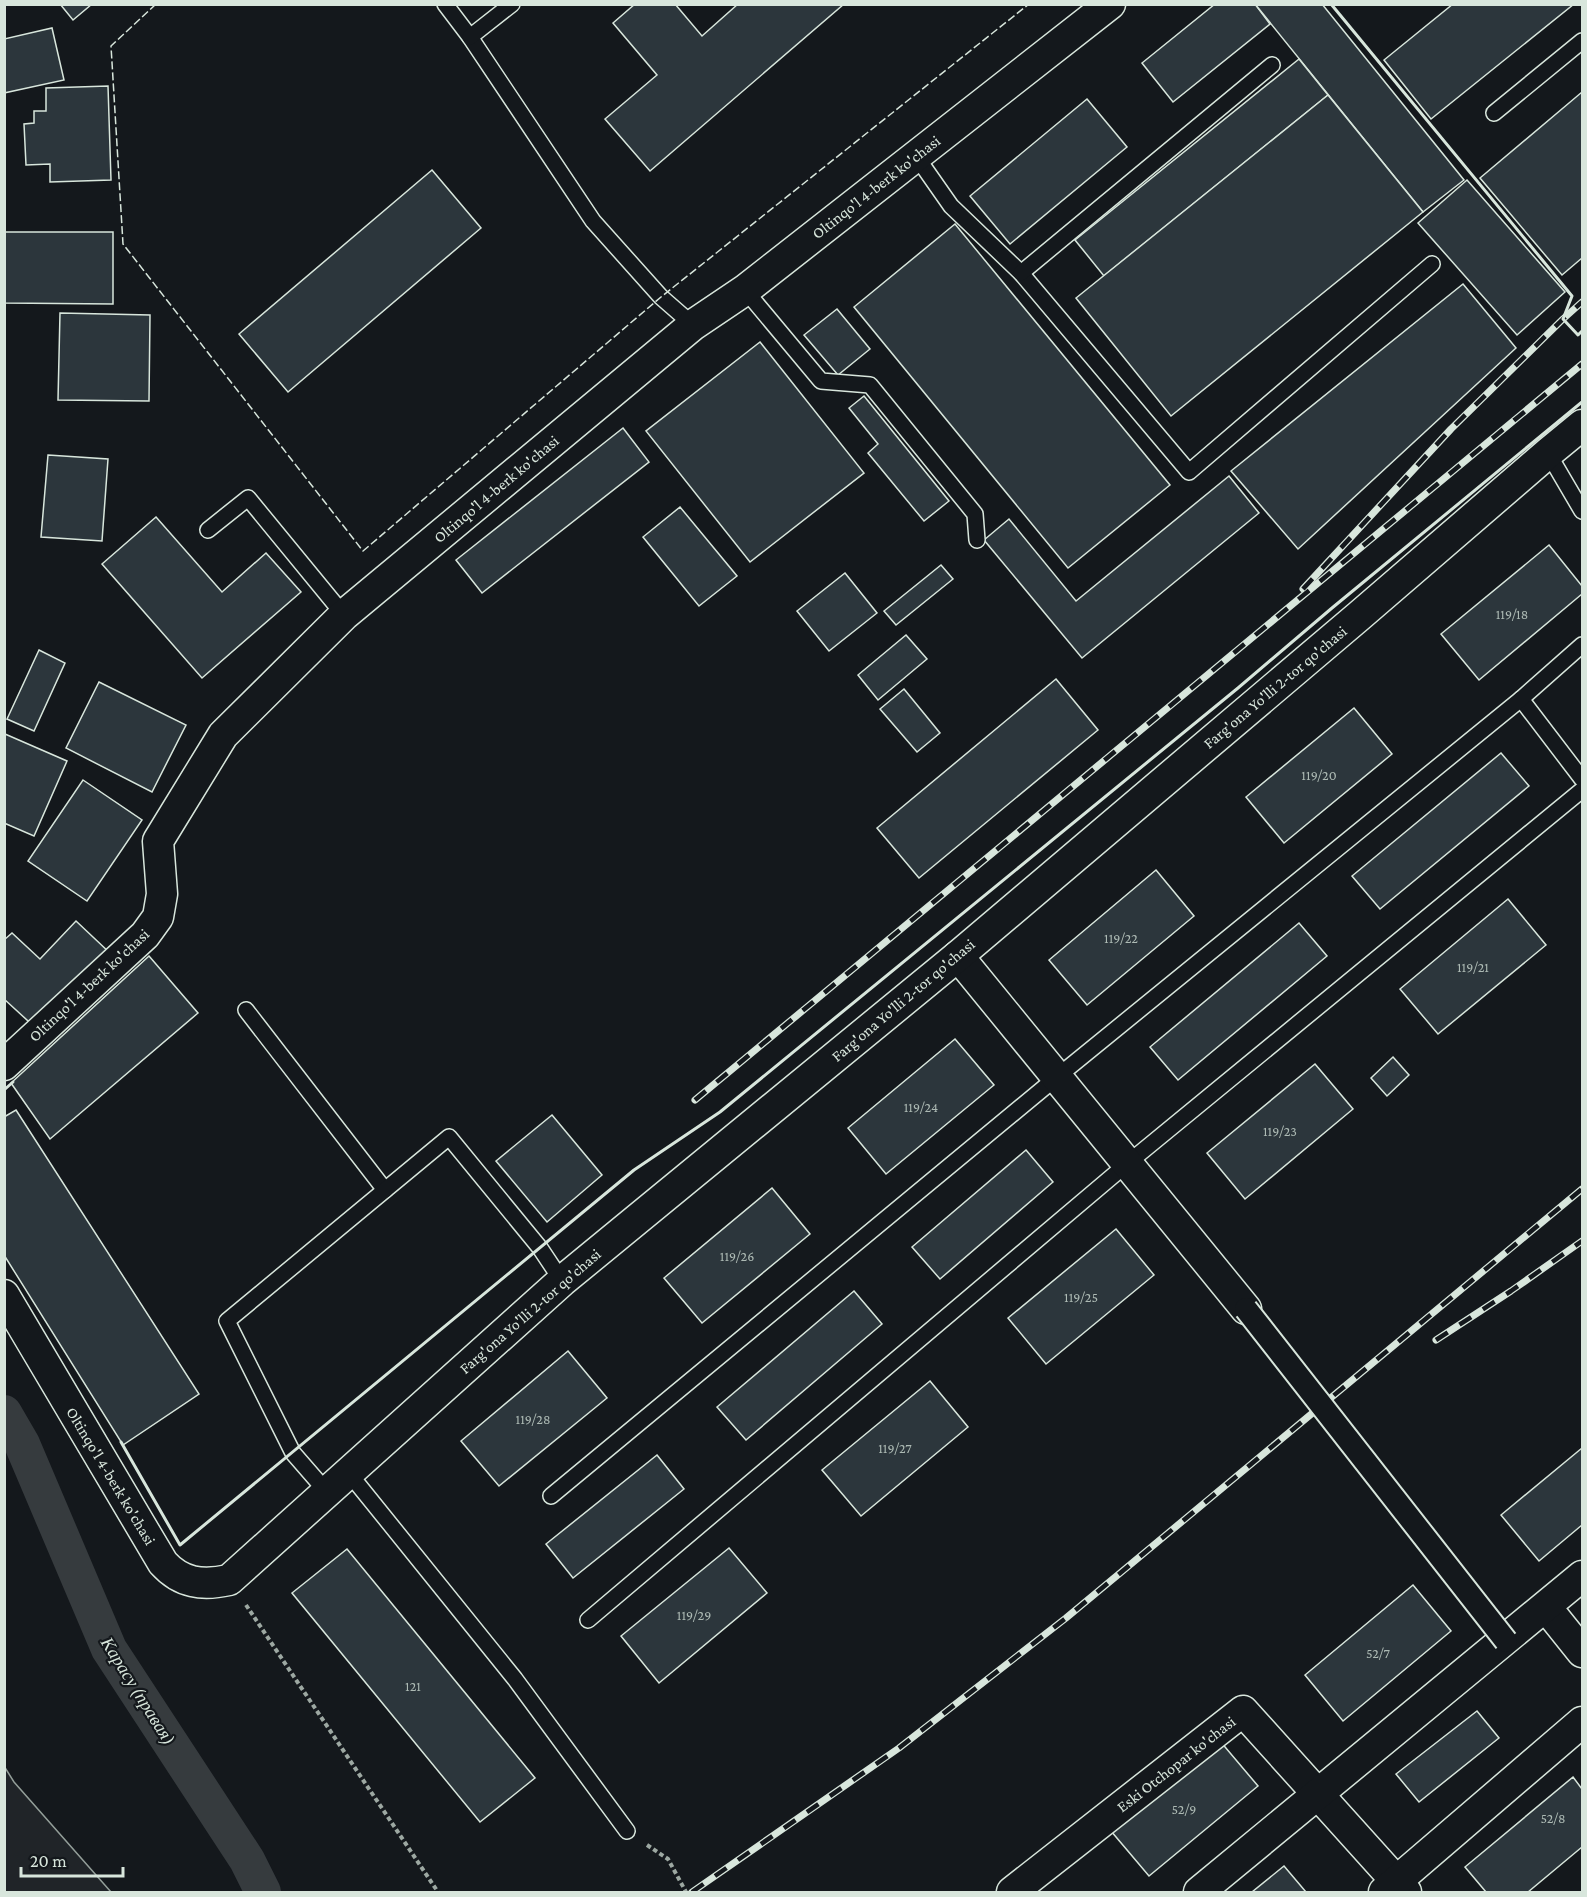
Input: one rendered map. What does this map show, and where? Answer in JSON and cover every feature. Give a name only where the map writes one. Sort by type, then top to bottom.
[{"type":"street","name":"Oltinqo'l 4-berk ko'chasi","points":[[4,1065],[145,935],[158,917],[162,894],[158,841],[192,784],[223,735],[344,615],[693,325],[745,290],[1110,4]]},
{"type":"street","name":"Farg'ona Yo'lli 2-tor qo'chasi","points":[[229,1580],[562,1281],[958,956],[1582,425]]},
{"type":"street","points":[[958,956],[1246,1309],[1506,1641]]},
{"type":"street","name":"Oltinqo'l 4-berk ko'chasi","points":[[4,1295],[163,1563],[171,1572],[192,1581],[229,1580]]},
{"type":"street","points":[[1199,1893],[1582,1576]]},
{"type":"street","points":[[1546,1607],[1582,1652]]},
{"type":"street","name":"Eski Otchopar ko'chasi","points":[[1012,1893],[1244,1711],[1319,1795],[1396,1889],[1582,1722]]},
{"type":"lane","points":[[445,4],[470,37],[593,221],[661,297],[693,325]]},
{"type":"lane","points":[[470,37],[512,4]]},
{"type":"lane","points":[[1494,113],[1582,41]]},
{"type":"lane","points":[[1021,273],[1272,65]]},
{"type":"lane","points":[[916,156],[951,206],[1021,273],[1189,472],[1432,264]]},
{"type":"lane","points":[[745,290],[821,381],[870,385],[975,514],[977,540]]},
{"type":"lane","points":[[1548,453],[1582,511]]},
{"type":"lane","points":[[208,530],[249,498],[344,615]]},
{"type":"lane","points":[[550,1496],[1057,1077],[1521,699],[1582,645]]},
{"type":"lane","points":[[1521,699],[1582,779]]},
{"type":"lane","points":[[588,1620],[1128,1163],[1582,790]]},
{"type":"lane","points":[[246,1010],[385,1190]]},
{"type":"lane","points":[[326,1491],[293,1454],[227,1321],[449,1137],[540,1248],[562,1281]]},
{"type":"lane","points":[[348,1472],[515,1679],[627,1831]]},
{"type":"path","points":[[229,1580],[438,1893]]},
{"type":"path","points":[[627,1831],[668,1859],[686,1893]]},
{"type":"shaded area","points":[[4,1766],[14,1782],[111,1892],[5,1892]]},
{"type":"building","points":[[60,4],[92,4],[73,20]]},
{"type":"building","points":[[635,4],[675,4],[702,36],[738,4],[844,4],[650,171],[605,119],[657,75],[613,23]]},
{"type":"building","points":[[1215,4],[1255,4],[1270,24],[1173,102],[1142,63]]},
{"type":"building","points":[[1255,4],[1322,4],[1464,180],[1423,212]]},
{"type":"building","points":[[1453,4],[1574,4],[1431,119],[1384,60]]},
{"type":"building","points":[[52,28],[64,80],[4,93],[4,39]]},
{"type":"building","points":[[1299,59],[1328,95],[1104,276],[1075,240]]},
{"type":"building","points":[[108,86],[111,180],[50,182],[50,164],[26,165],[24,124],[34,123],[34,111],[46,111],[46,88]]},
{"type":"building","points":[[1582,92],[1582,258],[1562,275],[1480,178]]},
{"type":"building","points":[[1328,95],[1423,212],[1171,416],[1076,298]]},
{"type":"building","points":[[1087,99],[1127,147],[1010,244],[970,196]]},
{"type":"building","points":[[432,170],[481,228],[288,392],[239,334]]},
{"type":"building","points":[[1467,180],[1565,292],[1517,335],[1418,223]]},
{"type":"building","points":[[955,224],[1170,485],[1068,568],[854,307]]},
{"type":"building","points":[[4,232],[113,232],[113,304],[4,303]]},
{"type":"building","points":[[1463,284],[1516,348],[1298,549],[1231,471]]},
{"type":"building","points":[[837,309],[870,349],[838,375],[804,335]]},
{"type":"building","points":[[60,313],[150,315],[149,401],[58,400]]},
{"type":"building","points":[[760,342],[864,473],[750,562],[646,431]]},
{"type":"building","points":[[864,396],[949,501],[924,521],[868,453],[878,444],[849,408]]},
{"type":"building","points":[[623,428],[649,462],[482,593],[456,560]]},
{"type":"building","points":[[48,455],[108,459],[102,541],[41,537]]},
{"type":"building","points":[[1229,476],[1259,513],[1082,658],[984,540],[1009,519],[1076,601]]},
{"type":"building","points":[[680,507],[737,576],[699,606],[643,537]]},
{"type":"building","points":[[156,517],[222,592],[266,553],[301,592],[202,678],[102,564]]},
{"type":"building","points":[[1549,545],[1582,586],[1582,594],[1479,680],[1441,634]]},
{"type":"building","points":[[941,565],[953,579],[896,625],[884,611]]},
{"type":"building","points":[[845,573],[877,613],[829,651],[797,611]]},
{"type":"building","points":[[906,635],[927,659],[878,700],[858,675]]},
{"type":"building","points":[[39,650],[65,663],[34,731],[7,719]]},
{"type":"building","points":[[1056,679],[1098,730],[919,878],[877,828]]},
{"type":"building","points":[[99,682],[186,725],[152,792],[66,748]]},
{"type":"building","points":[[904,689],[940,733],[917,752],[880,709]]},
{"type":"building","points":[[1354,708],[1392,754],[1284,843],[1246,797]]},
{"type":"building","points":[[5,734],[67,761],[34,836],[4,823]]},
{"type":"building","points":[[1501,753],[1529,786],[1380,909],[1352,876]]},
{"type":"building","points":[[83,780],[142,820],[87,901],[28,861]]},
{"type":"building","points":[[1156,870],[1194,916],[1087,1005],[1049,960]]},
{"type":"building","points":[[1508,899],[1546,945],[1438,1034],[1400,989]]},
{"type":"building","points":[[76,921],[111,954],[39,1031],[4,999],[4,940],[12,933],[40,959]]},
{"type":"building","points":[[1299,923],[1327,956],[1178,1080],[1150,1047]]},
{"type":"building","points":[[149,956],[198,1013],[50,1139],[11,1083]]},
{"type":"building","points":[[955,1039],[994,1085],[886,1174],[848,1128]]},
{"type":"building","points":[[1393,1057],[1409,1075],[1387,1096],[1371,1078]]},
{"type":"building","points":[[1315,1064],[1353,1109],[1245,1199],[1207,1153]]},
{"type":"building","points":[[16,1110],[199,1394],[123,1445],[4,1255],[4,1117]]},
{"type":"building","points":[[552,1115],[602,1175],[547,1222],[496,1161]]},
{"type":"building","points":[[1026,1150],[1053,1182],[940,1279],[912,1247]]},
{"type":"building","points":[[772,1188],[810,1234],[702,1323],[664,1278]]},
{"type":"building","points":[[1116,1229],[1154,1275],[1046,1364],[1008,1318]]},
{"type":"building","points":[[854,1291],[882,1324],[746,1440],[717,1407]]},
{"type":"building","points":[[568,1351],[607,1398],[499,1486],[461,1441]]},
{"type":"building","points":[[930,1381],[968,1427],[861,1516],[822,1470]]},
{"type":"building","points":[[1582,1448],[1582,1525],[1539,1561],[1501,1515]]},
{"type":"building","points":[[657,1455],[684,1489],[573,1578],[546,1544]]},
{"type":"building","points":[[729,1548],[767,1593],[659,1683],[621,1636]]},
{"type":"building","points":[[347,1549],[535,1778],[480,1822],[292,1593]]},
{"type":"building","points":[[1413,1585],[1451,1631],[1343,1721],[1305,1675]]},
{"type":"building","points":[[1477,1711],[1499,1738],[1419,1802],[1396,1774]]},
{"type":"building","points":[[1220,1741],[1258,1786],[1149,1876],[1111,1831]]},
{"type":"building","points":[[1573,1777],[1582,1789],[1582,1847],[1528,1892],[1486,1892],[1465,1867]]},
{"type":"building","points":[[1284,1866],[1306,1892],[1252,1892]]},
{"type":"waterway","name":"Карасу (правая)","points":[[4,1413],[22,1444],[109,1649],[247,1860],[263,1892]]},
{"type":"railway","points":[[1303,589],[1451,429],[1582,302]]},
{"type":"railway","points":[[695,1100],[1582,364]]},
{"type":"railway","points":[[692,1892],[899,1748],[1066,1618],[1582,1189]]},
{"type":"railway","points":[[1436,1340],[1582,1241]]},
{"type":"fence","points":[[156,4],[111,46],[123,244],[363,551],[661,297],[1029,4]]},
{"type":"wall","points":[[1331,4],[1572,296],[1563,319],[1578,335],[1582,331]]},
{"type":"wall","points":[[121,1442],[180,1545],[634,1170],[720,1112],[1238,688],[1582,402]]},
{"type":"wall","points":[[4,1090],[13,1082]]}]
